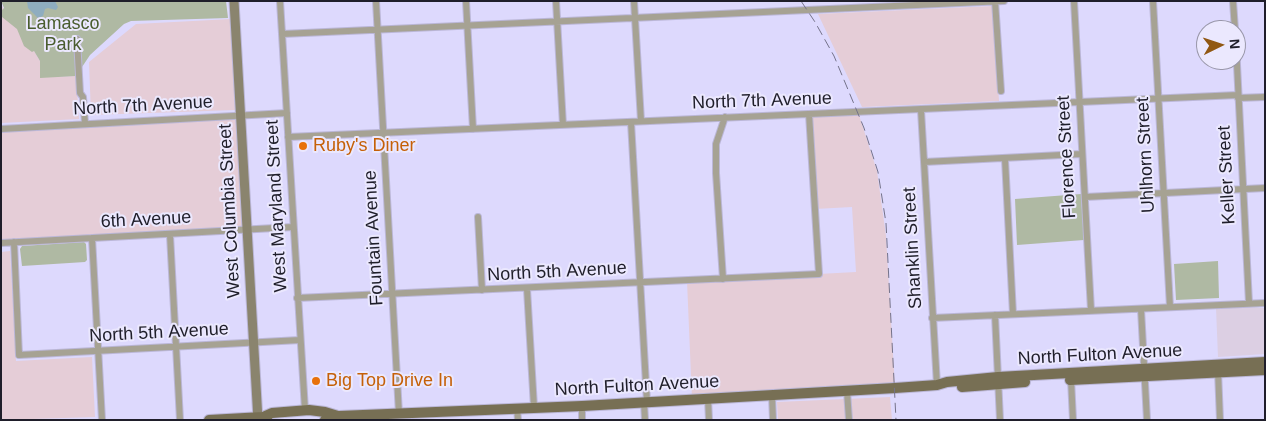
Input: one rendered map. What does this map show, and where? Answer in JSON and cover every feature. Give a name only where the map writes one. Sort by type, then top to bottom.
[{"type":"main road","name":"West Columbia Street","points":[[234,1],[254,343],[263,418]]},
{"type":"main road","name":"North Fulton Avenue","points":[[209,420],[263,418],[272,413],[306,410],[339,416],[453,415],[517,408],[847,391],[937,385],[947,382],[1218,368],[1265,362]]},
{"type":"main road","name":"North Fulton Avenue","points":[[1218,368],[1265,370]]},
{"type":"main road","name":"North Fulton Avenue","points":[[325,420],[339,416]]},
{"type":"street","name":"West Maryland Street","points":[[280,1],[297,298],[306,410]]},
{"type":"street","name":"Fountain Avenue","points":[[376,1],[399,414]]},
{"type":"street","points":[[466,1],[473,129]]},
{"type":"street","points":[[556,1],[563,125]]},
{"type":"street","points":[[634,1],[640,121]]},
{"type":"street","points":[[282,34],[914,3],[1004,1]]},
{"type":"street","name":"Florence Street","points":[[1074,1],[1090,310]]},
{"type":"street","name":"Uhlhorn Street","points":[[1153,1],[1170,307]]},
{"type":"street","points":[[1233,1],[1234,20]]},
{"type":"street","points":[[995,2],[1001,91]]},
{"type":"street","points":[[77,40],[80,93],[85,124]]},
{"type":"street","name":"Keller Street","points":[[1237,70],[1250,302]]},
{"type":"street","name":"North 7th Avenue","points":[[288,137],[1079,102],[1265,97]]},
{"type":"street","name":"Shanklin Street","points":[[921,110],[937,385]]},
{"type":"street","name":"North 7th Avenue","points":[[1,128],[287,113]]},
{"type":"street","name":"North 5th Avenue","points":[[297,298],[819,274],[810,114]]},
{"type":"street","points":[[723,279],[716,174],[716,144],[725,117]]},
{"type":"street","points":[[631,122],[646,402],[645,420]]},
{"type":"street","points":[[924,162],[1081,154]]},
{"type":"street","points":[[1005,158],[1013,314]]},
{"type":"street","points":[[1085,197],[1265,188]]},
{"type":"street","points":[[478,217],[482,290]]},
{"type":"street","name":"6th Avenue","points":[[1,243],[293,227]]},
{"type":"street","points":[[170,234],[180,420]]},
{"type":"street","points":[[92,238],[102,420]]},
{"type":"street","name":"North 5th Avenue","points":[[14,242],[19,355],[300,340]]},
{"type":"street","points":[[527,288],[534,407]]},
{"type":"street","points":[[932,318],[1265,302]]},
{"type":"street","points":[[1141,309],[1147,420]]},
{"type":"street","points":[[995,315],[1000,420]]},
{"type":"street","points":[[1218,368],[1220,420]]},
{"type":"street","points":[[1071,376],[1073,420]]},
{"type":"street","points":[[847,391],[849,420]]},
{"type":"street","points":[[772,395],[773,420]]},
{"type":"street","points":[[708,398],[709,420]]},
{"type":"street","points":[[582,406],[582,420]]},
{"type":"street","points":[[517,408],[518,420]]},
{"type":"shaded area","points":[[1,3],[7,17],[18,23],[40,61],[40,77],[76,76],[79,119],[1,123]]},
{"type":"shaded area","points":[[993,6],[999,101],[862,107],[818,14]]},
{"type":"shaded area","points":[[231,19],[235,110],[91,115],[89,62],[136,24]]},
{"type":"shaded area","points":[[858,112],[877,171],[886,236],[895,388],[692,399],[687,281],[856,272],[852,207],[815,209],[809,114]]},
{"type":"shaded area","points":[[241,116],[247,230],[1,243],[1,129]]},
{"type":"shaded area","points":[[10,251],[16,361],[92,357],[95,417],[1,420],[1,252]]},
{"type":"shaded area","points":[[1216,308],[1265,308],[1265,354],[1218,357]]},
{"type":"shaded area","points":[[890,397],[892,420],[778,420],[777,402]]},
{"type":"green space","name":"Lamasco Park","points":[[1,1],[226,1],[228,18],[131,21],[124,24],[90,55],[76,76],[40,78],[40,61],[34,51],[32,52],[24,46],[17,29],[2,17],[1,11],[4,8]]},
{"type":"green space","points":[[1081,194],[1084,240],[1017,245],[1015,199]]},
{"type":"green space","points":[[84,242],[86,244],[87,260],[85,262],[22,266],[20,249],[22,246]]},
{"type":"green space","points":[[1218,261],[1219,298],[1176,300],[1174,264]]},
{"type":"water","points":[[27,1],[55,1],[58,7],[56,10],[45,9],[43,16],[38,18],[28,8]]},
{"type":"railway","points":[[801,1],[834,56],[864,128],[878,172],[886,223],[896,420]]},
{"type":"place","name":"Ruby's Diner","points":[[303,146]]},
{"type":"place","name":"Big Top Drive In","points":[[316,381]]}]
